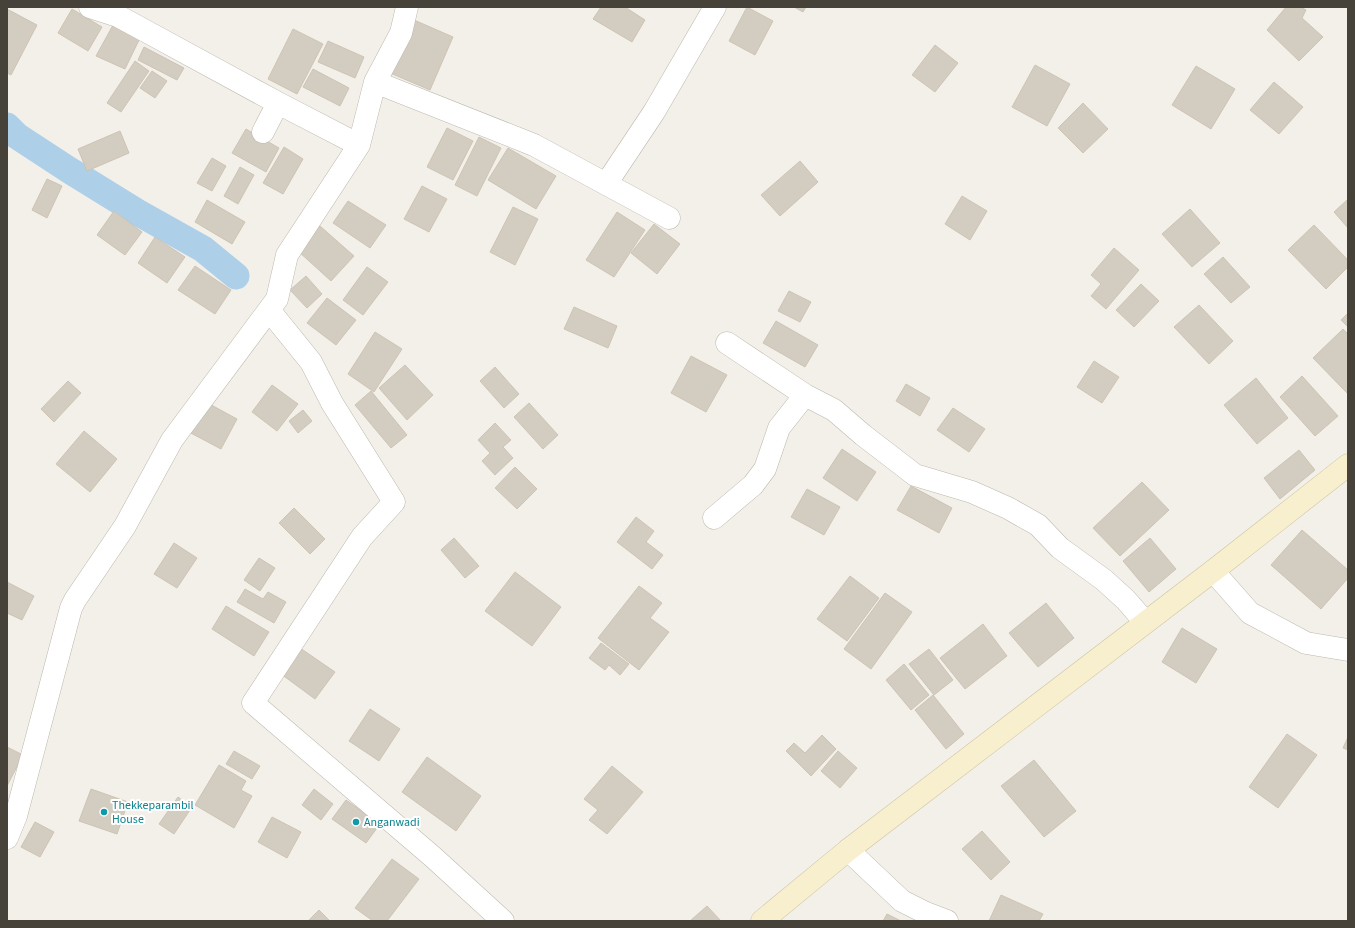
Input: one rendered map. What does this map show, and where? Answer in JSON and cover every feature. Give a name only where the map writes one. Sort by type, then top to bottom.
[{"type":"main road","points":[[762,921],[848,850],[1213,571],[1348,465]]},
{"type":"street","points":[[90,7],[118,16],[278,104],[359,145]]},
{"type":"street","points":[[7,838],[16,816],[74,600],[125,526],[172,440],[277,299],[287,255],[359,145],[375,82],[401,33],[407,7]]},
{"type":"street","points":[[606,184],[654,112],[715,7]]},
{"type":"street","points":[[375,82],[534,146],[668,218]]},
{"type":"street","points":[[263,132],[278,104]]},
{"type":"street","points":[[269,310],[311,362],[332,403],[394,502],[362,537],[253,703],[433,857],[503,921]]},
{"type":"street","points":[[727,343],[806,395],[834,410],[863,435],[915,475],[972,492],[1008,508],[1038,525],[1060,548],[1104,580],[1126,600],[1145,622]]},
{"type":"street","points":[[714,518],[753,485],[765,469],[779,428],[806,395]]},
{"type":"street","points":[[1213,571],[1250,613],[1306,643],[1348,650]]},
{"type":"street","points":[[848,850],[902,901],[926,913],[947,921]]},
{"type":"building","points":[[601,7],[625,7],[645,20],[632,42],[593,19]]},
{"type":"building","points":[[747,7],[773,21],[755,55],[729,41]]},
{"type":"building","points":[[794,7],[806,7],[803,12]]},
{"type":"building","points":[[1286,7],[1301,7],[1306,10],[1302,18],[1323,37],[1299,61],[1267,30]]},
{"type":"building","points":[[7,9],[37,25],[11,75],[7,73]]},
{"type":"building","points":[[72,9],[102,27],[88,51],[58,33]]},
{"type":"building","points":[[118,16],[141,36],[125,69],[96,56]]},
{"type":"building","points":[[414,20],[453,37],[430,90],[390,73]]},
{"type":"building","points":[[293,29],[323,44],[297,94],[268,79]]},
{"type":"building","points":[[328,41],[364,57],[355,78],[318,62]]},
{"type":"building","points":[[935,45],[958,63],[935,92],[912,75]]},
{"type":"building","points":[[144,47],[184,68],[177,80],[138,60]]},
{"type":"building","points":[[135,61],[149,71],[121,112],[107,103]]},
{"type":"building","points":[[1035,65],[1070,84],[1047,126],[1012,107]]},
{"type":"building","points":[[1196,66],[1235,89],[1211,129],[1172,105]]},
{"type":"building","points":[[313,69],[349,88],[340,106],[303,87]]},
{"type":"building","points":[[152,71],[167,81],[155,98],[140,88]]},
{"type":"building","points":[[1274,82],[1303,107],[1279,134],[1250,110]]},
{"type":"building","points":[[1083,103],[1108,129],[1083,153],[1058,128]]},
{"type":"building","points":[[447,128],[473,141],[453,180],[427,167]]},
{"type":"building","points":[[246,129],[279,148],[266,172],[232,153]]},
{"type":"building","points":[[120,131],[129,153],[87,171],[78,149]]},
{"type":"building","points":[[479,137],[501,148],[477,196],[455,185]]},
{"type":"building","points":[[284,147],[303,159],[283,194],[263,183]]},
{"type":"building","points":[[508,148],[556,176],[536,209],[488,180]]},
{"type":"building","points":[[212,158],[226,166],[212,191],[197,183]]},
{"type":"building","points":[[800,161],[818,182],[780,216],[761,195]]},
{"type":"building","points":[[240,167],[254,175],[238,204],[224,196]]},
{"type":"building","points":[[47,179],[62,186],[47,218],[32,210]]},
{"type":"building","points":[[422,186],[447,199],[429,232],[404,219]]},
{"type":"building","points":[[962,196],[987,211],[970,240],[945,224]]},
{"type":"building","points":[[1348,199],[1348,228],[1334,212]]},
{"type":"building","points":[[207,200],[245,222],[232,244],[195,222]]},
{"type":"building","points":[[348,201],[386,225],[370,248],[333,223]]},
{"type":"building","points":[[513,207],[538,219],[515,265],[490,252]]},
{"type":"building","points":[[1190,209],[1220,243],[1192,267],[1162,234]]},
{"type":"building","points":[[114,211],[142,232],[125,255],[97,235]]},
{"type":"building","points":[[617,212],[645,230],[614,277],[586,260]]},
{"type":"building","points":[[654,224],[680,244],[657,274],[631,253]]},
{"type":"building","points":[[1314,225],[1348,260],[1348,267],[1326,289],[1288,250]]},
{"type":"building","points":[[320,226],[354,256],[331,281],[298,251]]},
{"type":"building","points":[[155,237],[185,257],[167,283],[138,263]]},
{"type":"building","points":[[1114,248],[1139,270],[1106,309],[1091,296],[1101,284],[1091,275]]},
{"type":"building","points":[[1223,257],[1250,287],[1231,303],[1204,274]]},
{"type":"building","points":[[195,266],[231,290],[215,314],[178,290]]},
{"type":"building","points":[[367,267],[388,282],[363,315],[343,300]]},
{"type":"building","points":[[306,276],[322,294],[307,308],[290,290]]},
{"type":"building","points":[[1141,284],[1159,301],[1134,327],[1116,310]]},
{"type":"building","points":[[789,291],[811,302],[800,322],[778,311]]},
{"type":"building","points":[[327,298],[356,320],[336,345],[307,323]]},
{"type":"building","points":[[1199,305],[1233,341],[1209,364],[1174,327]]},
{"type":"building","points":[[574,307],[617,326],[608,348],[564,329]]},
{"type":"building","points":[[1348,313],[1348,327],[1341,320]]},
{"type":"building","points":[[776,321],[818,345],[805,367],[763,343]]},
{"type":"building","points":[[1343,329],[1348,334],[1348,394],[1313,358]]},
{"type":"building","points":[[375,332],[402,349],[374,392],[348,374]]},
{"type":"building","points":[[691,356],[727,375],[706,412],[671,393]]},
{"type":"building","points":[[1094,361],[1119,377],[1102,403],[1077,387]]},
{"type":"building","points":[[405,365],[433,395],[407,420],[379,388]]},
{"type":"building","points":[[495,367],[519,394],[504,408],[480,381]]},
{"type":"building","points":[[1302,376],[1338,416],[1315,436],[1280,397]]},
{"type":"building","points":[[1256,378],[1288,418],[1257,444],[1224,405]]},
{"type":"building","points":[[68,381],[81,393],[54,422],[41,409]]},
{"type":"building","points":[[906,384],[930,398],[920,416],[896,401]]},
{"type":"building","points":[[272,385],[298,404],[277,431],[252,412]]},
{"type":"building","points":[[371,391],[407,435],[391,448],[355,405]]},
{"type":"building","points":[[204,401],[237,419],[221,449],[187,431]]},
{"type":"building","points":[[529,403],[558,435],[543,449],[514,417]]},
{"type":"building","points":[[953,408],[985,429],[969,452],[937,430]]},
{"type":"building","points":[[303,410],[312,421],[298,433],[289,421]]},
{"type":"building","points":[[495,423],[511,440],[503,447],[513,458],[495,475],[482,461],[490,453],[478,440]]},
{"type":"building","points":[[84,431],[117,459],[90,492],[56,464]]},
{"type":"building","points":[[842,449],[876,472],[857,501],[823,478]]},
{"type":"building","points":[[1299,450],[1315,470],[1280,499],[1264,478]]},
{"type":"building","points":[[515,467],[537,489],[517,509],[495,488]]},
{"type":"building","points":[[1142,482],[1169,510],[1120,556],[1093,528]]},
{"type":"building","points":[[911,486],[952,508],[939,533],[897,510]]},
{"type":"building","points":[[807,489],[840,507],[824,535],[791,517]]},
{"type":"building","points":[[294,508],[325,539],[310,554],[279,523]]},
{"type":"building","points":[[636,517],[654,531],[646,542],[663,555],[652,569],[617,542]]},
{"type":"building","points":[[1302,530],[1348,570],[1348,578],[1321,609],[1271,565]]},
{"type":"building","points":[[454,538],[479,566],[465,578],[441,550]]},
{"type":"building","points":[[1150,538],[1176,569],[1149,592],[1123,561]]},
{"type":"building","points":[[174,543],[197,558],[177,588],[154,574]]},
{"type":"building","points":[[259,558],[275,568],[260,591],[244,580]]},
{"type":"building","points":[[515,572],[561,607],[532,646],[485,611]]},
{"type":"building","points":[[850,576],[879,598],[847,641],[817,619]]},
{"type":"building","points":[[7,582],[34,596],[22,620],[7,613]]},
{"type":"building","points":[[639,586],[662,603],[650,618],[669,632],[639,670],[598,638]]},
{"type":"building","points":[[245,589],[263,599],[268,592],[286,602],[274,623],[237,602]]},
{"type":"building","points":[[885,593],[912,612],[871,669],[844,649]]},
{"type":"building","points":[[1046,603],[1074,638],[1038,667],[1009,633]]},
{"type":"building","points":[[226,606],[269,632],[254,656],[212,629]]},
{"type":"building","points":[[983,624],[1007,656],[965,689],[940,658]]},
{"type":"building","points":[[1182,628],[1217,649],[1196,683],[1162,662]]},
{"type":"building","points":[[601,643],[629,664],[620,675],[609,665],[605,670],[589,658]]},
{"type":"building","points":[[300,648],[335,672],[315,699],[281,674]]},
{"type":"building","points":[[929,649],[953,680],[934,695],[909,664]]},
{"type":"building","points":[[904,664],[929,695],[911,710],[886,680]]},
{"type":"building","points":[[933,695],[964,734],[946,749],[915,710]]},
{"type":"building","points":[[370,709],[400,729],[379,761],[349,741]]},
{"type":"building","points":[[1287,734],[1317,755],[1278,808],[1249,787]]},
{"type":"building","points":[[822,735],[836,749],[811,776],[786,751],[794,743],[805,753]]},
{"type":"building","points":[[1348,737],[1348,750],[1343,748]]},
{"type":"building","points":[[7,747],[23,755],[7,786]]},
{"type":"building","points":[[234,751],[260,766],[252,779],[226,764]]},
{"type":"building","points":[[838,751],[857,768],[840,788],[821,771]]},
{"type":"building","points":[[427,757],[481,796],[456,831],[402,792]]},
{"type":"building","points":[[1034,760],[1076,811],[1044,837],[1001,786]]},
{"type":"building","points":[[219,765],[246,781],[241,790],[252,796],[234,828],[195,805]]},
{"type":"building","points":[[612,766],[643,792],[607,834],[589,820],[598,810],[584,799]]},
{"type":"building","name":"Thekkeparambil House","points":[[91,789],[128,802],[117,834],[79,821]]},
{"type":"building","points":[[314,789],[333,804],[321,820],[302,805]]},
{"type":"building","points":[[178,797],[192,807],[174,834],[159,824]]},
{"type":"building","name":"Anganwadi","points":[[346,800],[380,824],[366,843],[332,819]]},
{"type":"building","points":[[272,817],[301,832],[287,858],[258,842]]},
{"type":"building","points":[[35,822],[54,832],[40,857],[21,847]]},
{"type":"building","points":[[982,831],[1010,862],[991,880],[962,849]]},
{"type":"building","points":[[392,859],[419,879],[387,921],[373,921],[355,908]]},
{"type":"building","points":[[1001,895],[1043,914],[1039,921],[989,921]]},
{"type":"building","points":[[707,906],[721,921],[690,921]]},
{"type":"building","points":[[319,910],[330,921],[308,921]]},
{"type":"building","points":[[887,914],[901,921],[883,921]]},
{"type":"waterway","points":[[7,126],[17,136],[69,170],[137,212],[203,249],[236,276]]},
{"type":"place","name":"Thekkeparambil House","points":[[104,812]]},
{"type":"place","name":"Anganwadi","points":[[356,822]]}]
